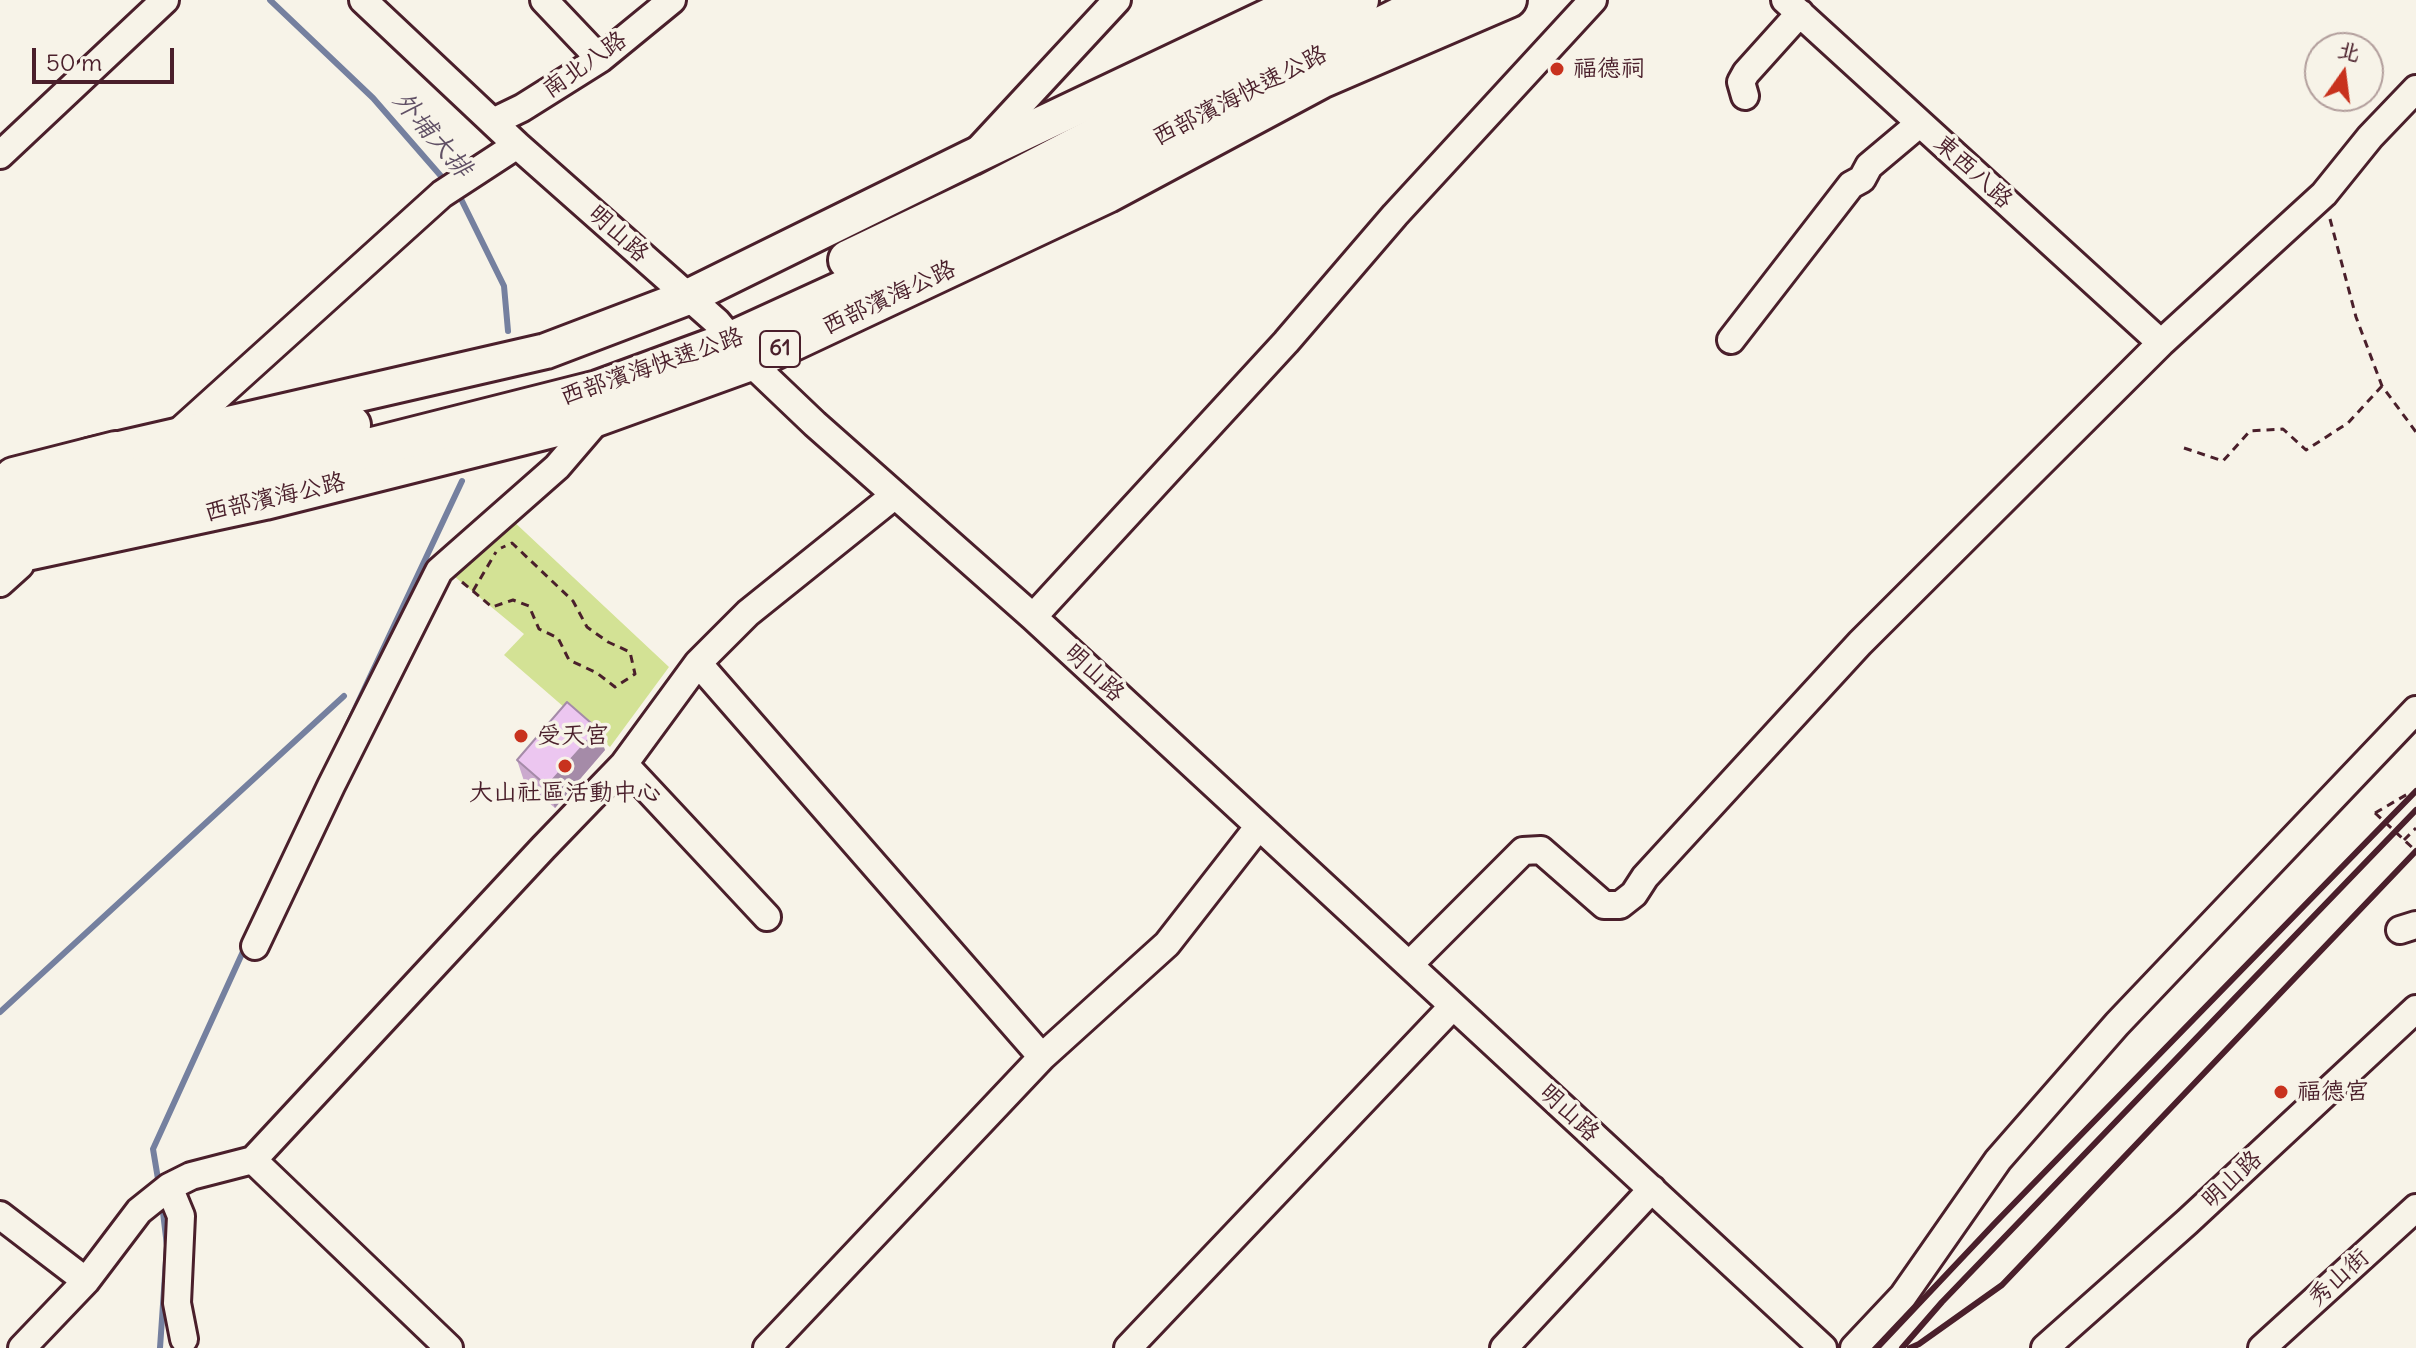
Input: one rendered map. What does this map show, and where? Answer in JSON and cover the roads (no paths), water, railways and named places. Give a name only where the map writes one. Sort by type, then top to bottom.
[{"type":"highway","name":"西部濱海快速公路","points":[[0,499],[127,482],[585,367],[734,341],[988,193],[1359,0]]},
{"type":"highway","name":"西部濱海快速公路","points":[[0,528],[120,511],[598,390],[734,341],[990,223],[1434,0]]},
{"type":"highway","points":[[1321,81],[1477,0]]},
{"type":"highway","points":[[0,481],[116,451]]},
{"type":"highway","points":[[5,557],[168,523]]},
{"type":"main road","points":[[0,470],[116,451],[546,351],[688,297],[970,158],[1303,0]]},
{"type":"main road","name":"西部濱海公路","points":[[5,557],[265,502],[599,418],[734,341],[1108,195],[1321,81],[1509,0]]},
{"type":"street","points":[[0,155],[165,0]]},
{"type":"street","name":"明山路","points":[[363,0],[517,145],[688,297],[895,495],[1033,617],[1823,1348]]},
{"type":"street","points":[[544,0],[600,59]]},
{"type":"street","name":"南北八路","points":[[493,122],[522,108],[600,59],[672,0]]},
{"type":"street","points":[[970,158],[1117,0]]},
{"type":"street","points":[[1033,617],[1593,0]]},
{"type":"street","points":[[1745,96],[1741,82],[1792,6]]},
{"type":"street","name":"東西八路","points":[[1792,6],[2161,343]]},
{"type":"street","points":[[1410,964],[1523,851],[1541,850],[1604,905],[1620,905],[1634,894],[1645,877],[1860,643],[2161,343],[2324,194],[2370,137],[2416,89]]},
{"type":"street","points":[[1731,340],[1851,185],[1862,179],[1869,166],[1919,124]]},
{"type":"street","points":[[173,437],[449,189],[517,145]]},
{"type":"street","points":[[255,946],[345,759],[443,567],[557,467],[599,418]]},
{"type":"street","points":[[22,1348],[86,1281],[139,1211],[161,1193],[191,1176],[253,1160],[624,764],[698,663],[748,613],[895,495]]},
{"type":"street","points":[[0,583],[5,557]]},
{"type":"street","points":[[698,663],[1042,1057]]},
{"type":"street","points":[[1854,1348],[1903,1296],[1998,1160],[2117,1024],[2416,710]]},
{"type":"street","points":[[624,764],[767,917]]},
{"type":"street","points":[[767,1348],[1042,1057],[1167,944],[1259,826]]},
{"type":"street","points":[[1128,1348],[1453,1006]]},
{"type":"street","name":"明山路","points":[[2045,1348],[2187,1222],[2416,1009]]},
{"type":"street","points":[[253,1160],[449,1348]]},
{"type":"street","points":[[1504,1348],[1652,1189]]},
{"type":"street","points":[[161,1193],[181,1216],[177,1290],[184,1339]]},
{"type":"street","name":"秀山街","points":[[2262,1348],[2416,1208]]},
{"type":"street","points":[[0,1215],[86,1281]]},
{"type":"waterway","name":"外埔大排","points":[[270,0],[373,98],[447,183]]},
{"type":"waterway","name":"外埔大排","points":[[455,191],[504,286],[508,331]]},
{"type":"waterway","points":[[346,728],[462,481]]},
{"type":"waterway","points":[[0,1012],[344,696]]},
{"type":"waterway","points":[[159,1185],[153,1149],[246,945]]},
{"type":"waterway","points":[[160,1348],[167,1246],[162,1204]]},
{"type":"railway","points":[[1877,1348],[2416,791]]},
{"type":"railway","points":[[1902,1348],[1942,1302],[2416,810]]},
{"type":"railway","points":[[1910,1348],[2002,1285],[2416,851]]},
{"type":"place","name":"福德祠","points":[[1557,69]]},
{"type":"place","name":"受天宮","points":[[521,736]]},
{"type":"place","name":"大山社區活動中心","points":[[565,766]]},
{"type":"place","name":"福德宮","points":[[2281,1092]]}]
